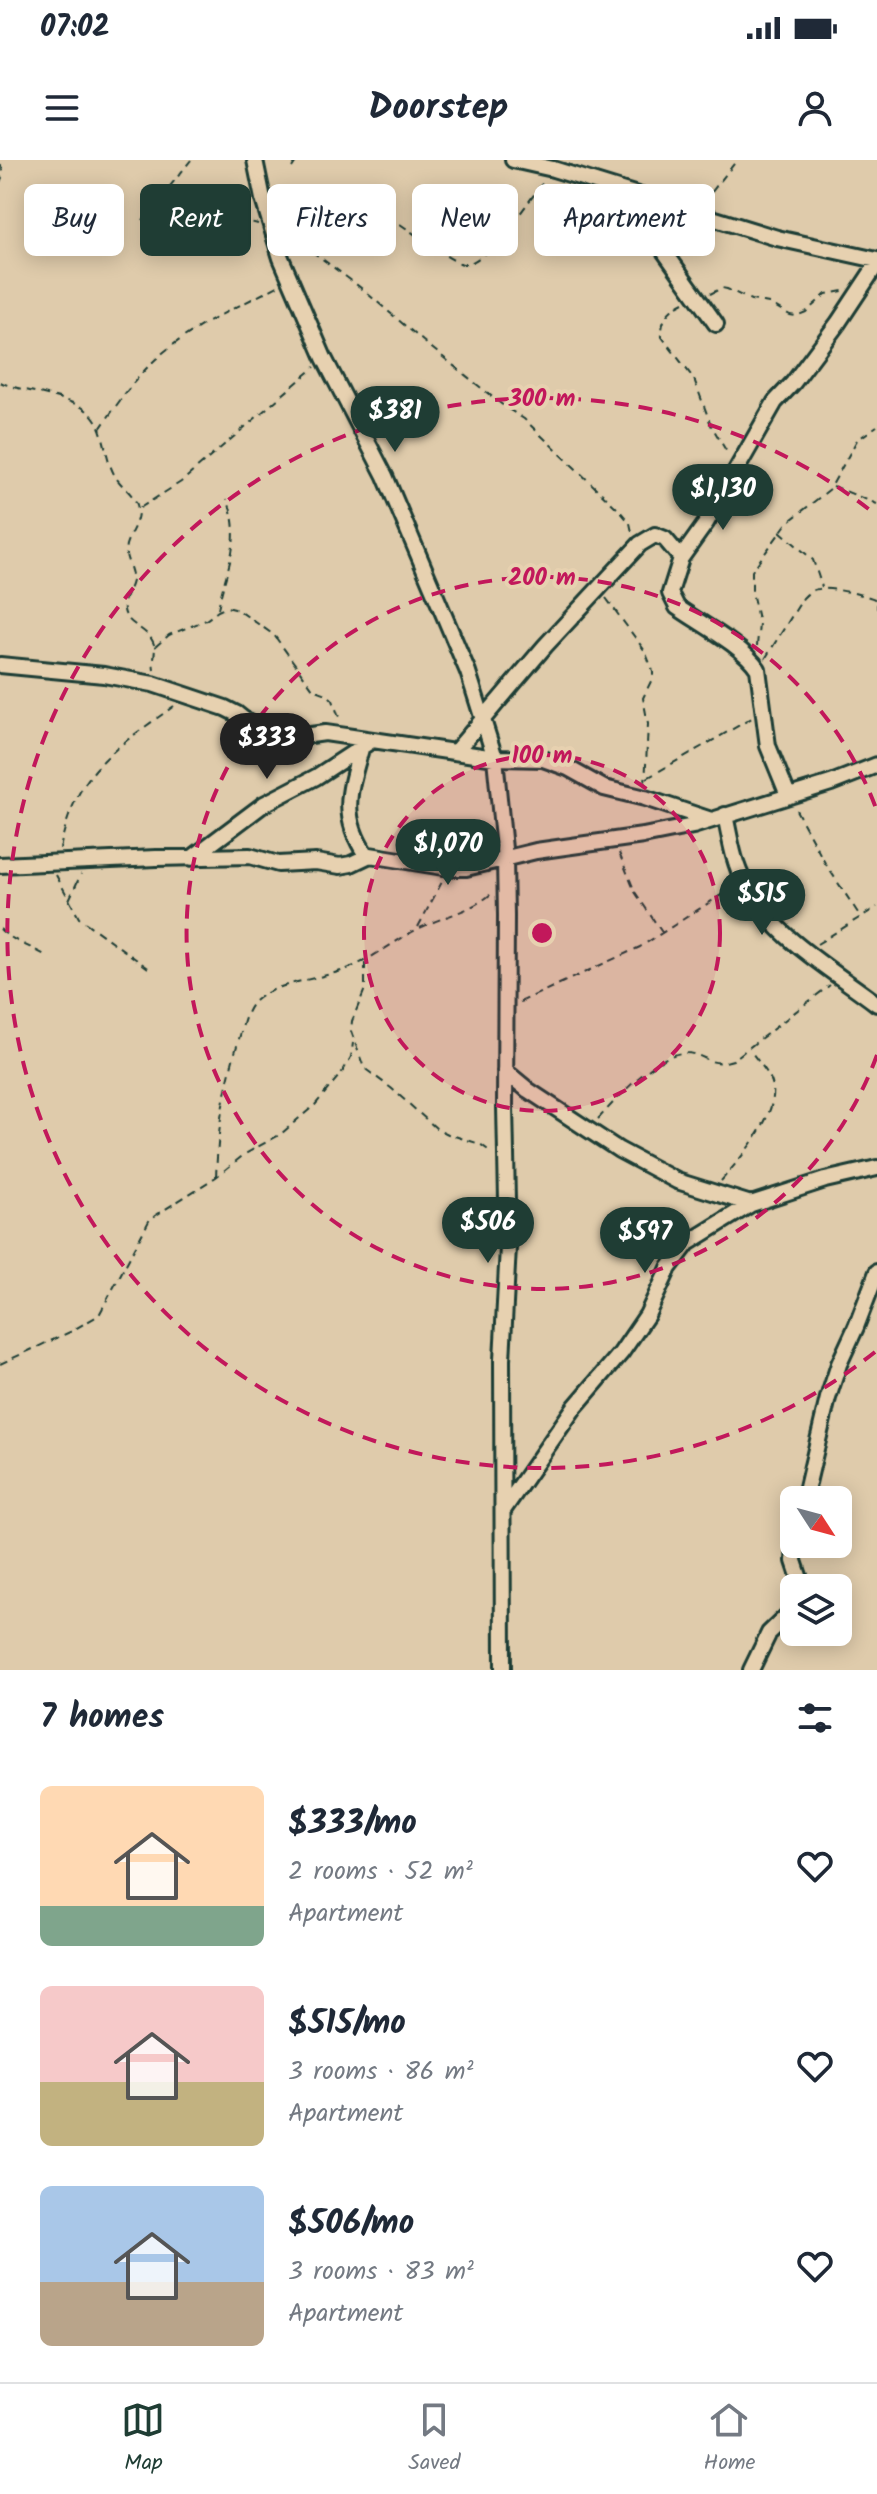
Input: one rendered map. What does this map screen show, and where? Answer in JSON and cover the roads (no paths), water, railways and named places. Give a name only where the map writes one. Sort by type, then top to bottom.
[{"type":"street","points":[[255,160],[270,225],[290,280],[324,358],[385,476],[468,672],[495,758],[506,882],[508,1247],[502,1375],[503,1670]]},
{"type":"street","points":[[513,160],[601,184]]},
{"type":"street","points":[[715,219],[777,238],[877,262],[860,291],[793,383],[775,402],[706,523],[681,558],[671,584],[672,601],[677,607],[756,666],[768,746],[788,795]]},
{"type":"street","points":[[667,256],[716,324]]},
{"type":"street","points":[[455,752],[640,544],[655,535],[665,539],[681,558]]},
{"type":"street","points":[[0,665],[131,678],[237,714],[260,733],[275,740],[325,733],[366,745],[412,744],[495,758],[543,759],[568,768],[604,788],[718,818]]},
{"type":"street","points":[[366,745],[351,786],[349,809],[350,827],[366,855]]},
{"type":"street","points":[[192,858],[264,804],[316,777],[366,745]]},
{"type":"street","points":[[0,865],[250,856],[278,864],[316,862],[340,866],[351,864],[366,855],[466,868],[536,851],[655,834],[831,783],[877,765]]},
{"type":"street","points":[[718,818],[743,881],[764,911],[808,953],[877,1004]]},
{"type":"street","points":[[505,1071],[528,1090],[619,1150],[677,1181],[751,1204]]},
{"type":"street","points":[[504,1509],[574,1408],[628,1343],[647,1315],[678,1254],[698,1235],[751,1204],[825,1180],[877,1168]]},
{"type":"street","points":[[807,1486],[839,1364],[877,1272]]},
{"type":"street","points":[[751,1670],[769,1633],[780,1622]]}]
